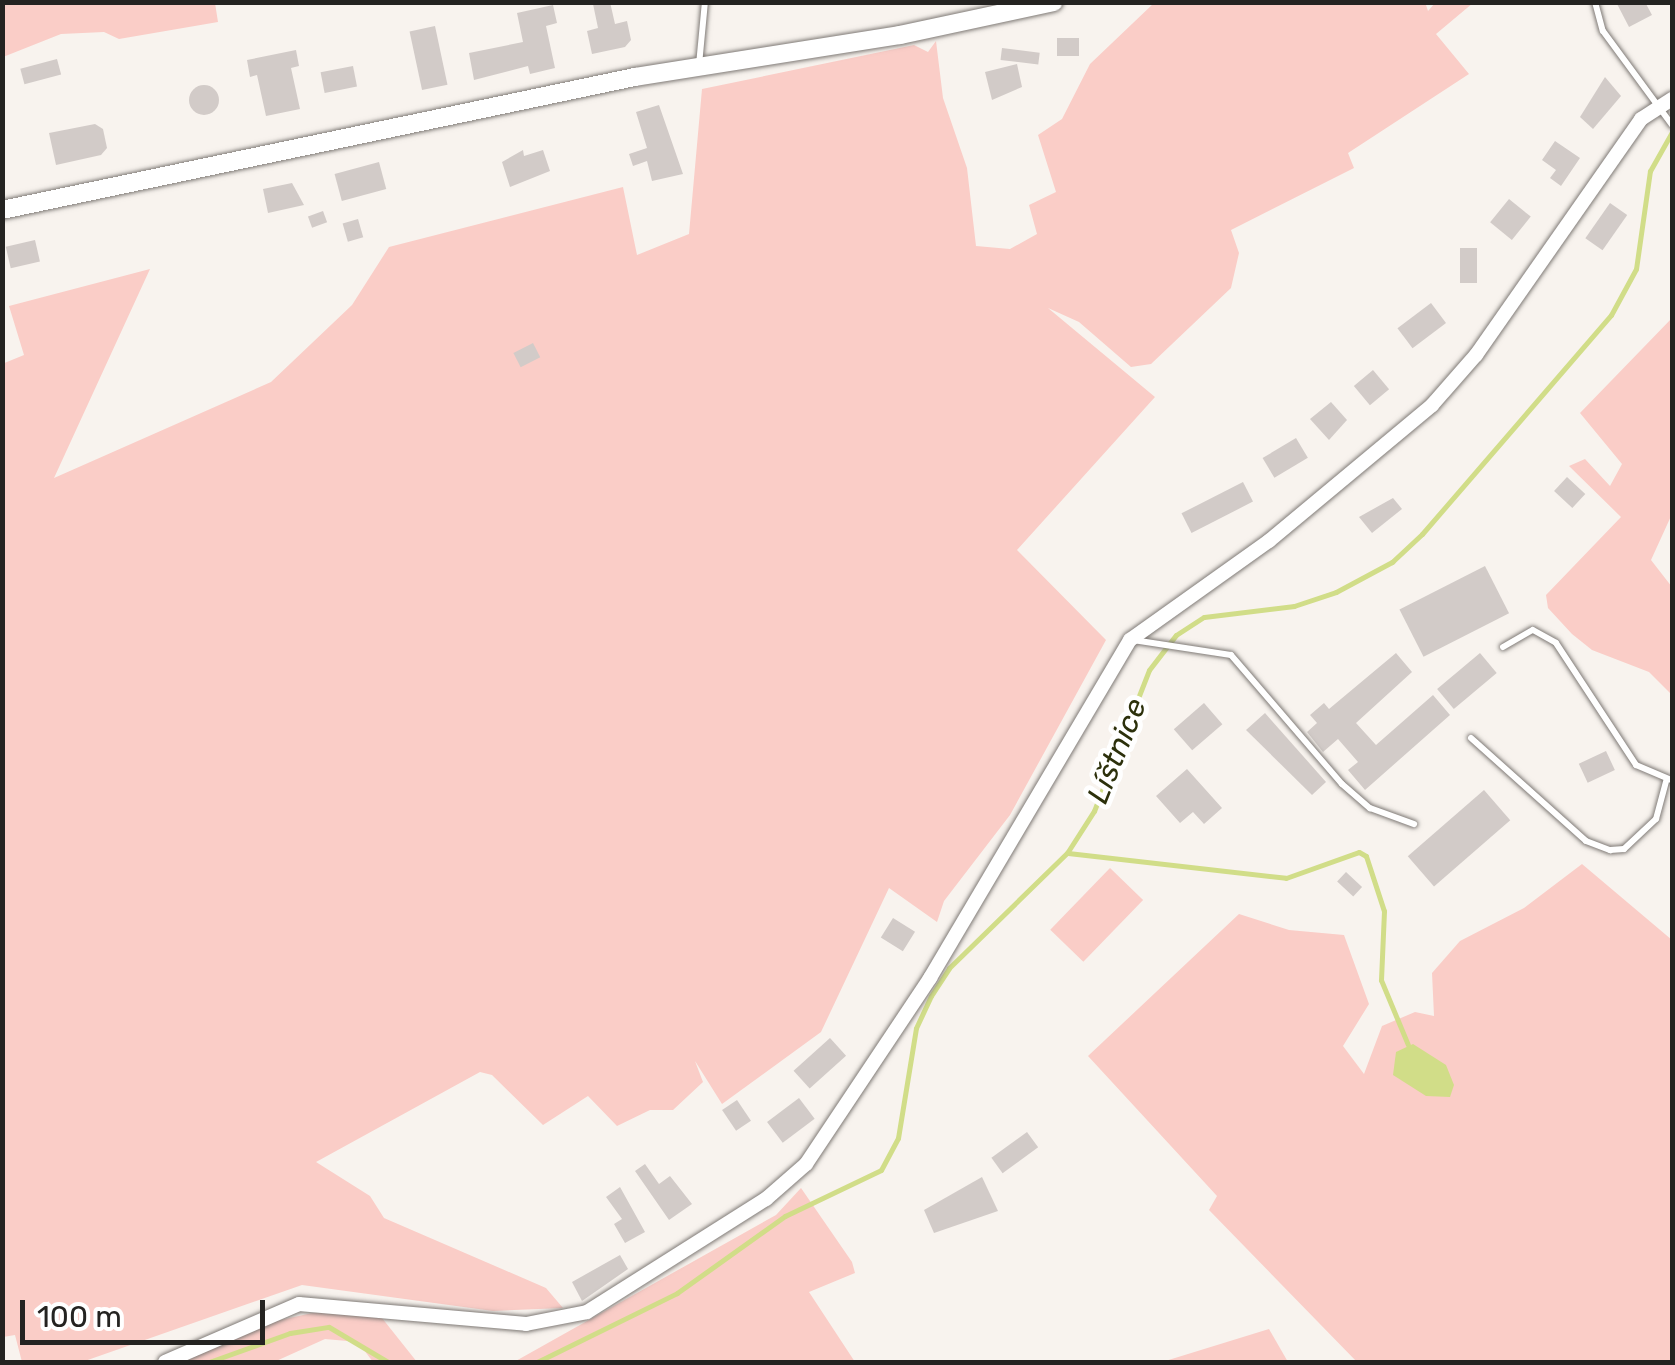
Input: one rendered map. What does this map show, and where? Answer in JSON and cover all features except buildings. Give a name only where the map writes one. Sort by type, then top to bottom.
[{"type":"street","points":[[2,210],[699,66],[1054,2]]},
{"type":"street","points":[[165,1362],[298,1304],[526,1324],[587,1312],[766,1199],[806,1164],[930,978],[1130,640],[1269,541],[1432,405],[1476,355],[1642,119],[1672,99]]},
{"type":"lane","points":[[699,66],[705,2]]},
{"type":"lane","points":[[1595,2],[1603,31],[1672,125]]},
{"type":"lane","points":[[1471,738],[1586,840],[1610,850],[1624,849],[1650,826],[1670,780],[1636,765],[1556,643],[1533,630],[1503,647]]},
{"type":"lane","points":[[1130,640],[1231,655],[1342,784],[1370,808],[1414,824]]},
{"type":"shaded area","points":[[3,2],[215,3],[218,22],[119,39],[104,32],[61,34],[3,57]]},
{"type":"shaded area","points":[[1425,2],[1428,11],[1435,3],[1473,3],[1436,34],[1469,74],[1348,153],[1354,168],[1231,230],[1239,253],[1231,288],[1151,364],[1131,367],[1079,322],[1048,308],[1155,397],[1017,550],[1106,640],[1010,815],[944,901],[937,922],[889,888],[821,1032],[722,1104],[695,1061],[703,1082],[673,1110],[650,1110],[617,1126],[588,1096],[543,1125],[492,1075],[480,1072],[316,1162],[370,1196],[384,1218],[546,1288],[563,1308],[493,1311],[302,1285],[82,1362],[22,1362],[15,1335],[3,1337],[2,364],[24,355],[9,306],[150,269],[54,478],[271,382],[352,305],[389,247],[623,187],[637,255],[689,234],[702,89],[914,45],[928,52],[936,41],[943,98],[967,168],[976,246],[1010,249],[1037,234],[1029,205],[1056,192],[1038,135],[1062,119],[1090,64],[1154,3]]},
{"type":"shaded area","points":[[1672,318],[1672,514],[1651,560],[1672,587],[1672,695],[1649,672],[1592,650],[1548,608],[1546,595],[1621,517],[1569,466],[1585,459],[1610,486],[1622,464],[1580,413]]},
{"type":"shaded area","points":[[1582,864],[1672,940],[1672,1362],[1357,1362],[1209,1210],[1217,1196],[1088,1056],[1239,914],[1289,930],[1344,935],[1369,1004],[1343,1046],[1364,1074],[1382,1026],[1415,1012],[1434,1016],[1432,973],[1460,941],[1524,908]]},
{"type":"shaded area","points":[[1110,868],[1143,900],[1083,962],[1050,930]]},
{"type":"shaded area","points":[[1413,1044],[1446,1065],[1454,1085],[1450,1097],[1426,1096],[1393,1075],[1396,1052]]},
{"type":"shaded area","points":[[801,1188],[852,1262],[855,1273],[809,1292],[855,1362],[514,1362],[776,1215]]},
{"type":"shaded area","points":[[326,1310],[382,1318],[417,1362],[373,1362],[358,1342],[325,1339],[274,1362],[183,1362],[262,1324]]},
{"type":"shaded area","points":[[1269,1329],[1288,1362],[1162,1362]]},
{"type":"waterway","name":"Líštnice","points":[[537,1362],[677,1293],[785,1216],[881,1170],[898,1138],[916,1028],[931,996],[949,968],[1067,853],[1094,811],[1149,670],[1176,635],[1204,617],[1294,606],[1336,592],[1392,562],[1422,534],[1611,315],[1636,269],[1650,171],[1672,132]]},
{"type":"waterway","points":[[1068,853],[1286,878],[1359,852],[1366,856],[1384,911],[1381,980],[1408,1045]]},
{"type":"waterway","name":"Líštnice","points":[[209,1362],[290,1333],[329,1327],[388,1362]]}]
